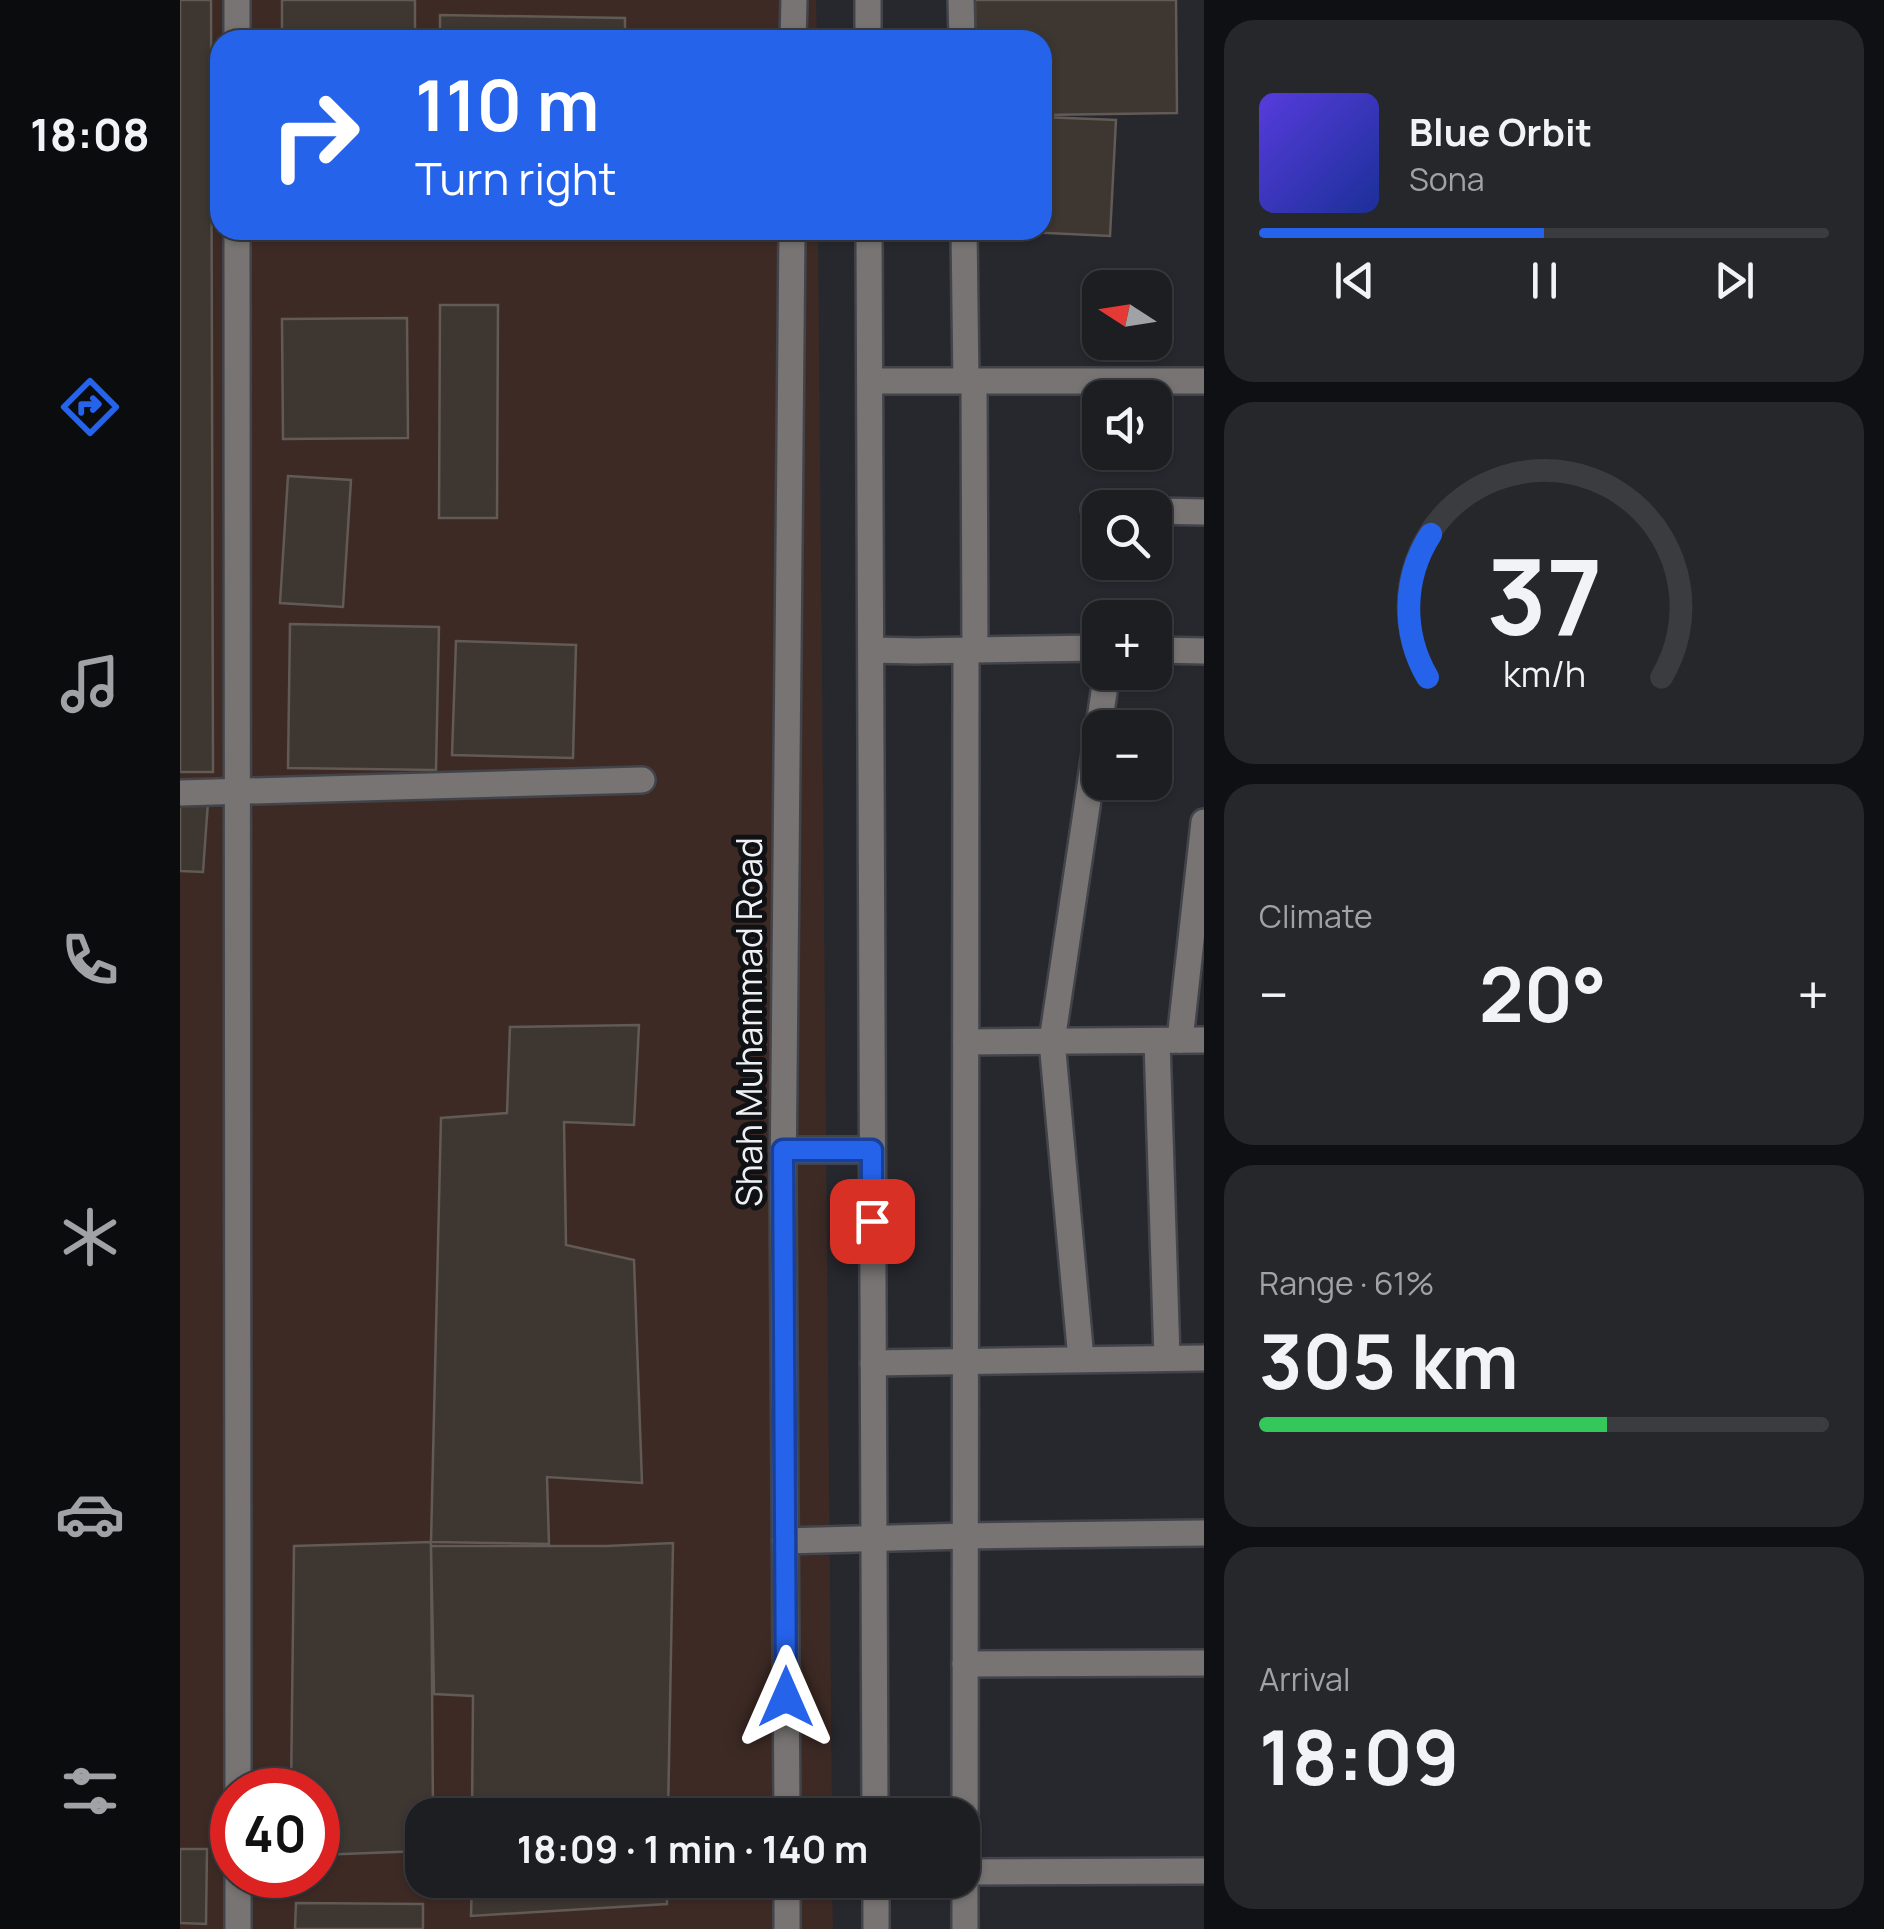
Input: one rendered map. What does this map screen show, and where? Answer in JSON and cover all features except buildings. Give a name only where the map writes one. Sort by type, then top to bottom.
[{"type":"street","points":[[237,0],[237,30]]},
{"type":"street","points":[[794,0],[794,30]]},
{"type":"street","points":[[868,0],[868,30]]},
{"type":"street","points":[[961,0],[962,30]]},
{"type":"street","points":[[237,240],[238,1768]]},
{"type":"street","name":"Shah Muhammad Road","points":[[787,1798],[783,1150],[792,240]]},
{"type":"street","points":[[869,240],[875,1798]]},
{"type":"street","points":[[964,240],[970,381],[971,650],[964,1798]]},
{"type":"street","points":[[870,381],[1204,381]]},
{"type":"street","points":[[1172,511],[1204,512]]},
{"type":"street","points":[[871,650],[1082,648]]},
{"type":"street","points":[[1172,650],[1204,650]]},
{"type":"street","points":[[1081,1360],[1052,1042],[1104,690]]},
{"type":"street","points":[[180,793],[642,780]]},
{"type":"street","points":[[1167,1358],[1180,1041],[1204,822]]},
{"type":"street","points":[[966,1042],[1180,1041]]},
{"type":"street","points":[[783,1150],[872,1150]]},
{"type":"street","points":[[873,1363],[1204,1358]]},
{"type":"street","points":[[785,1540],[1204,1534]]},
{"type":"street","points":[[965,1664],[1204,1663]]},
{"type":"street","points":[[980,1872],[1204,1871]]},
{"type":"street","points":[[238,1898],[238,1929]]},
{"type":"street","points":[[787,1898],[788,1929]]},
{"type":"street","points":[[876,1898],[876,1929]]},
{"type":"street","points":[[964,1898],[965,1929]]},
{"type":"shaded area","points":[[180,0],[816,0],[817,30],[210,30],[210,240],[818,240],[832,1798],[405,1798],[405,1898],[832,1898],[833,1929],[180,1929]]},
{"type":"route","points":[[786,1697],[783,1150],[872,1150],[872,1221]]}]
